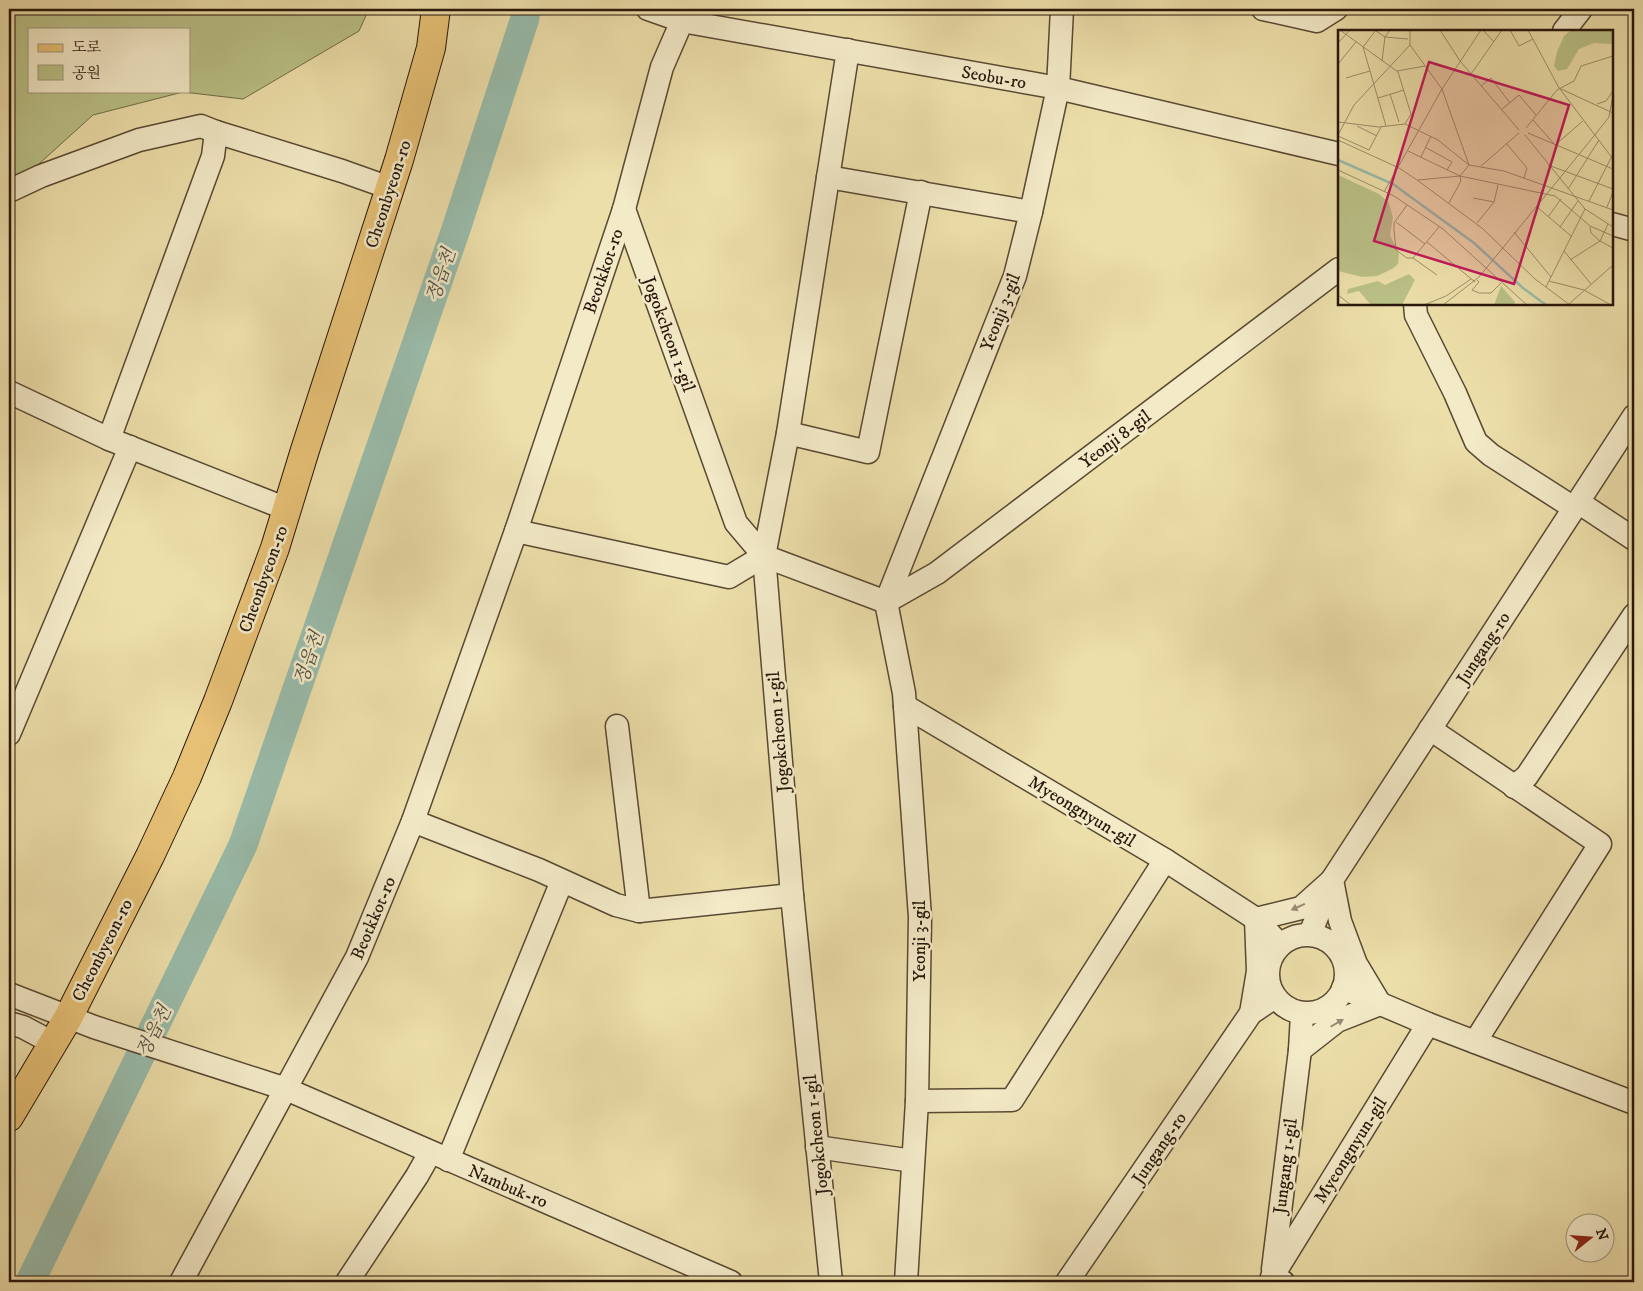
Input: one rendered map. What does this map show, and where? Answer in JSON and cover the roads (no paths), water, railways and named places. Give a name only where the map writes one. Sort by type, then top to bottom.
[{"type":"main road","name":"Cheonbyeon-ro","points":[[9,1117],[68,1018],[150,856],[187,777],[222,692],[275,548],[390,188],[432,48],[436,9]]},
{"type":"street","name":"Seobu-ro","points":[[651,9],[848,50],[1058,88],[1338,154]]},
{"type":"street","name":"Yeonji 3-gil","points":[[906,1282],[917,1101],[920,917],[905,706],[886,602],[1015,276],[1058,88],[1062,9]]},
{"type":"street","points":[[1263,9],[1317,21],[1336,9]]},
{"type":"street","points":[[1565,30],[1581,9]]},
{"type":"street","name":"Beotkkot-ro","points":[[181,1282],[357,957],[413,821],[516,531],[624,209],[662,67],[682,15]]},
{"type":"street","points":[[516,531],[729,577],[764,556],[788,433],[848,50]]},
{"type":"street","points":[[9,192],[41,176],[139,140],[201,126],[390,188]]},
{"type":"street","points":[[9,734],[119,443],[213,156],[216,132]]},
{"type":"street","points":[[828,177],[1031,212]]},
{"type":"street","points":[[788,433],[868,452],[921,192]]},
{"type":"street","name":"Jogokcheon 1-gil","points":[[624,209],[736,523],[764,556],[792,896],[830,1282]]},
{"type":"street","points":[[1613,224],[1634,230]]},
{"type":"street","name":"Yeonji 8-gil","points":[[886,602],[938,573],[1338,270]]},
{"type":"street","points":[[1415,305],[1416,315],[1455,393],[1476,442],[1492,455],[1634,539]]},
{"type":"street","points":[[9,392],[119,443],[287,509]]},
{"type":"street","name":"Jungang-ro","points":[[1332,880],[1634,416]]},
{"type":"street","points":[[764,556],[886,602]]},
{"type":"street","points":[[1514,787],[1527,776],[1634,615]]},
{"type":"street","name":"Myeongnyun-gil","points":[[905,706],[1165,860],[1256,919],[1280,945]]},
{"type":"street","points":[[617,726],[639,911]]},
{"type":"street","points":[[1430,729],[1600,844],[1475,1042]]},
{"type":"street","points":[[413,821],[562,881],[616,905],[639,911],[792,896]]},
{"type":"street","points":[[917,1101],[1012,1100],[1165,860]]},
{"type":"street","points":[[1251,1013],[1258,970],[1256,919],[1301,908],[1332,880]]},
{"type":"street","points":[[1310,934],[1332,880]]},
{"type":"street","points":[[1332,880],[1340,921],[1356,964],[1380,1004]]},
{"type":"street","points":[[347,1282],[417,1176],[439,1156],[562,881]]},
{"type":"street","points":[[1310,934],[1331,942],[1342,956],[1346,974],[1338,1000],[1327,1008],[1302,1014],[1290,1010],[1278,1001],[1271,988],[1268,972],[1271,958],[1280,945],[1290,938],[1310,934]]},
{"type":"street","points":[[1343,988],[1428,1024],[1634,1103]]},
{"type":"street","name":"Nambuk-ro","points":[[9,994],[94,1028],[286,1089],[439,1156],[705,1277],[731,1282]]},
{"type":"street","points":[[1251,1013],[1275,996]]},
{"type":"street","points":[[1251,1013],[1274,1012],[1294,1026],[1300,1050],[1337,1021],[1380,1004]]},
{"type":"street","name":"Jungang-ro","points":[[1067,1282],[1251,1013]]},
{"type":"street","name":"Jungang 1-gil","points":[[1275,1280],[1300,1050],[1302,1014]]},
{"type":"street","points":[[9,1024],[23,1027],[53,1043]]},
{"type":"street","name":"Myeongnyun-gil","points":[[1275,1280],[1428,1024]]},
{"type":"street","points":[[818,1147],[913,1161]]},
{"type":"street","points":[[1086,1253],[1086,1282]]},
{"type":"waterway","name":"정읍천","points":[[30,1282],[243,845],[456,229],[525,18],[526,9]]}]
